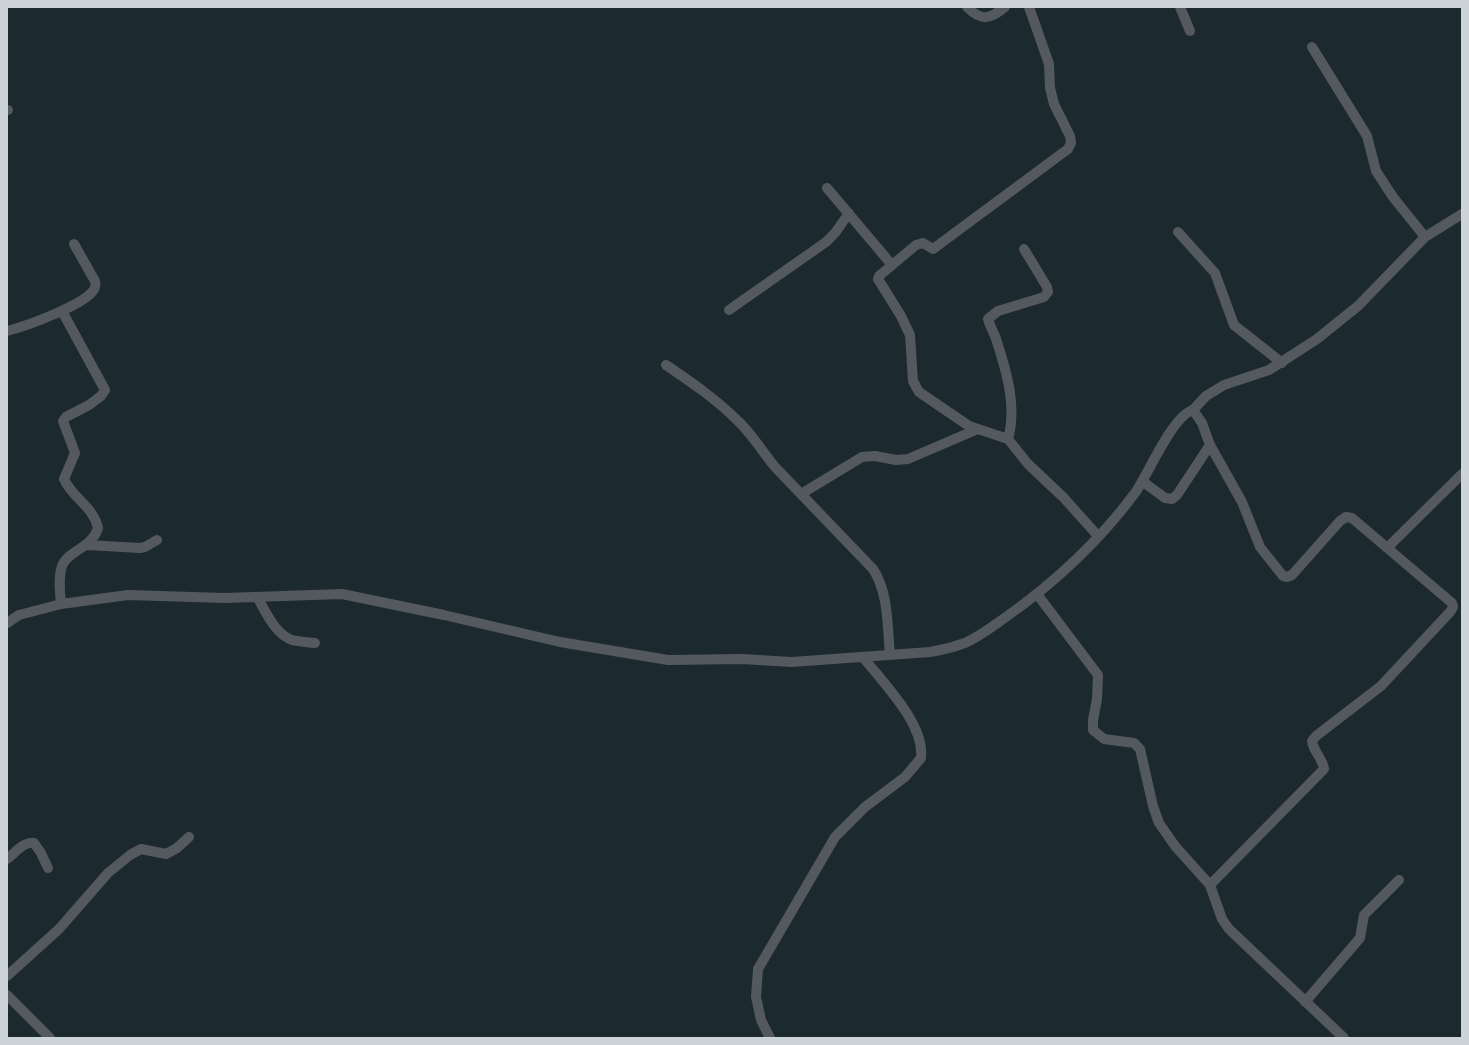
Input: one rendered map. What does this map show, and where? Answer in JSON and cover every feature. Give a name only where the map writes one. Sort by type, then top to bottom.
[{"type":"street","points":[[967,7],[975,15],[984,18],[992,16],[1006,7]]},
{"type":"street","points":[[1029,7],[1049,64],[1050,88],[1054,104],[1070,136],[1071,143],[1068,149],[1032,178],[938,246],[933,249],[920,243],[879,276],[878,279],[904,320],[910,335],[911,369],[915,387],[919,392],[969,426],[1008,439],[1028,464],[1063,497],[1098,536]]},
{"type":"street","points":[[1180,7],[1190,31]]},
{"type":"street","points":[[1312,47],[1367,136],[1376,171],[1393,197],[1425,238]]},
{"type":"street","points":[[827,188],[892,265]]},
{"type":"street","points":[[729,310],[826,242],[835,233],[849,213]]},
{"type":"street","points":[[7,623],[19,614],[61,604],[128,595],[225,598],[342,594],[444,615],[560,642],[668,660],[742,659],[792,662],[930,652],[950,648],[982,634],[1037,594],[1098,536],[1136,492],[1168,436],[1183,415],[1192,410],[1206,396],[1224,385],[1269,370],[1317,339],[1358,306],[1425,238],[1462,214]]},
{"type":"street","points":[[1178,232],[1215,273],[1234,325],[1282,363]]},
{"type":"street","points":[[7,331],[40,321],[62,311],[92,293],[95,287],[95,280],[74,244]]},
{"type":"street","points":[[1008,439],[1012,412],[1011,396],[997,340],[988,319],[998,311],[1044,297],[1048,292],[1047,287],[1024,249]]},
{"type":"street","points":[[61,604],[60,586],[62,565],[68,558],[87,545],[96,535],[98,528],[96,520],[89,509],[67,486],[64,479],[75,453],[63,421],[66,417],[101,396],[105,390],[62,311]]},
{"type":"street","points":[[666,364],[712,397],[738,421],[753,437],[763,453],[800,494],[873,570],[880,580],[884,593],[890,654]]},
{"type":"street","points":[[1192,410],[1202,423],[1210,445],[1242,502],[1260,547],[1283,576],[1288,577],[1292,575],[1340,521],[1346,517],[1352,518],[1452,603],[1453,607],[1381,686],[1316,736],[1312,741],[1312,745],[1323,764],[1324,769],[1210,885]]},
{"type":"street","points":[[800,494],[862,457],[875,456],[896,460],[908,459],[978,429]]},
{"type":"street","points":[[1142,481],[1165,498],[1172,499],[1177,495],[1210,445]]},
{"type":"street","points":[[1387,548],[1462,474]]},
{"type":"street","points":[[87,545],[140,548],[145,547],[157,540]]},
{"type":"street","points":[[1037,594],[1098,676],[1097,699],[1092,720],[1093,730],[1104,739],[1134,743],[1140,749],[1153,806],[1159,823],[1175,846],[1210,885],[1222,919],[1229,929],[1344,1038]]},
{"type":"street","points":[[257,597],[272,622],[283,636],[293,640],[315,643]]},
{"type":"street","points":[[770,1038],[761,1020],[756,997],[758,969],[835,837],[865,807],[905,777],[921,758],[920,742],[912,722],[863,657]]},
{"type":"street","points":[[7,976],[58,929],[97,884],[130,855],[141,849],[166,854],[177,848],[189,837]]},
{"type":"street","points":[[7,859],[30,842],[34,843],[41,853],[48,868]]},
{"type":"street","points":[[1305,1002],[1360,938],[1364,915],[1399,880]]},
{"type":"street","points":[[7,995],[50,1038]]}]
